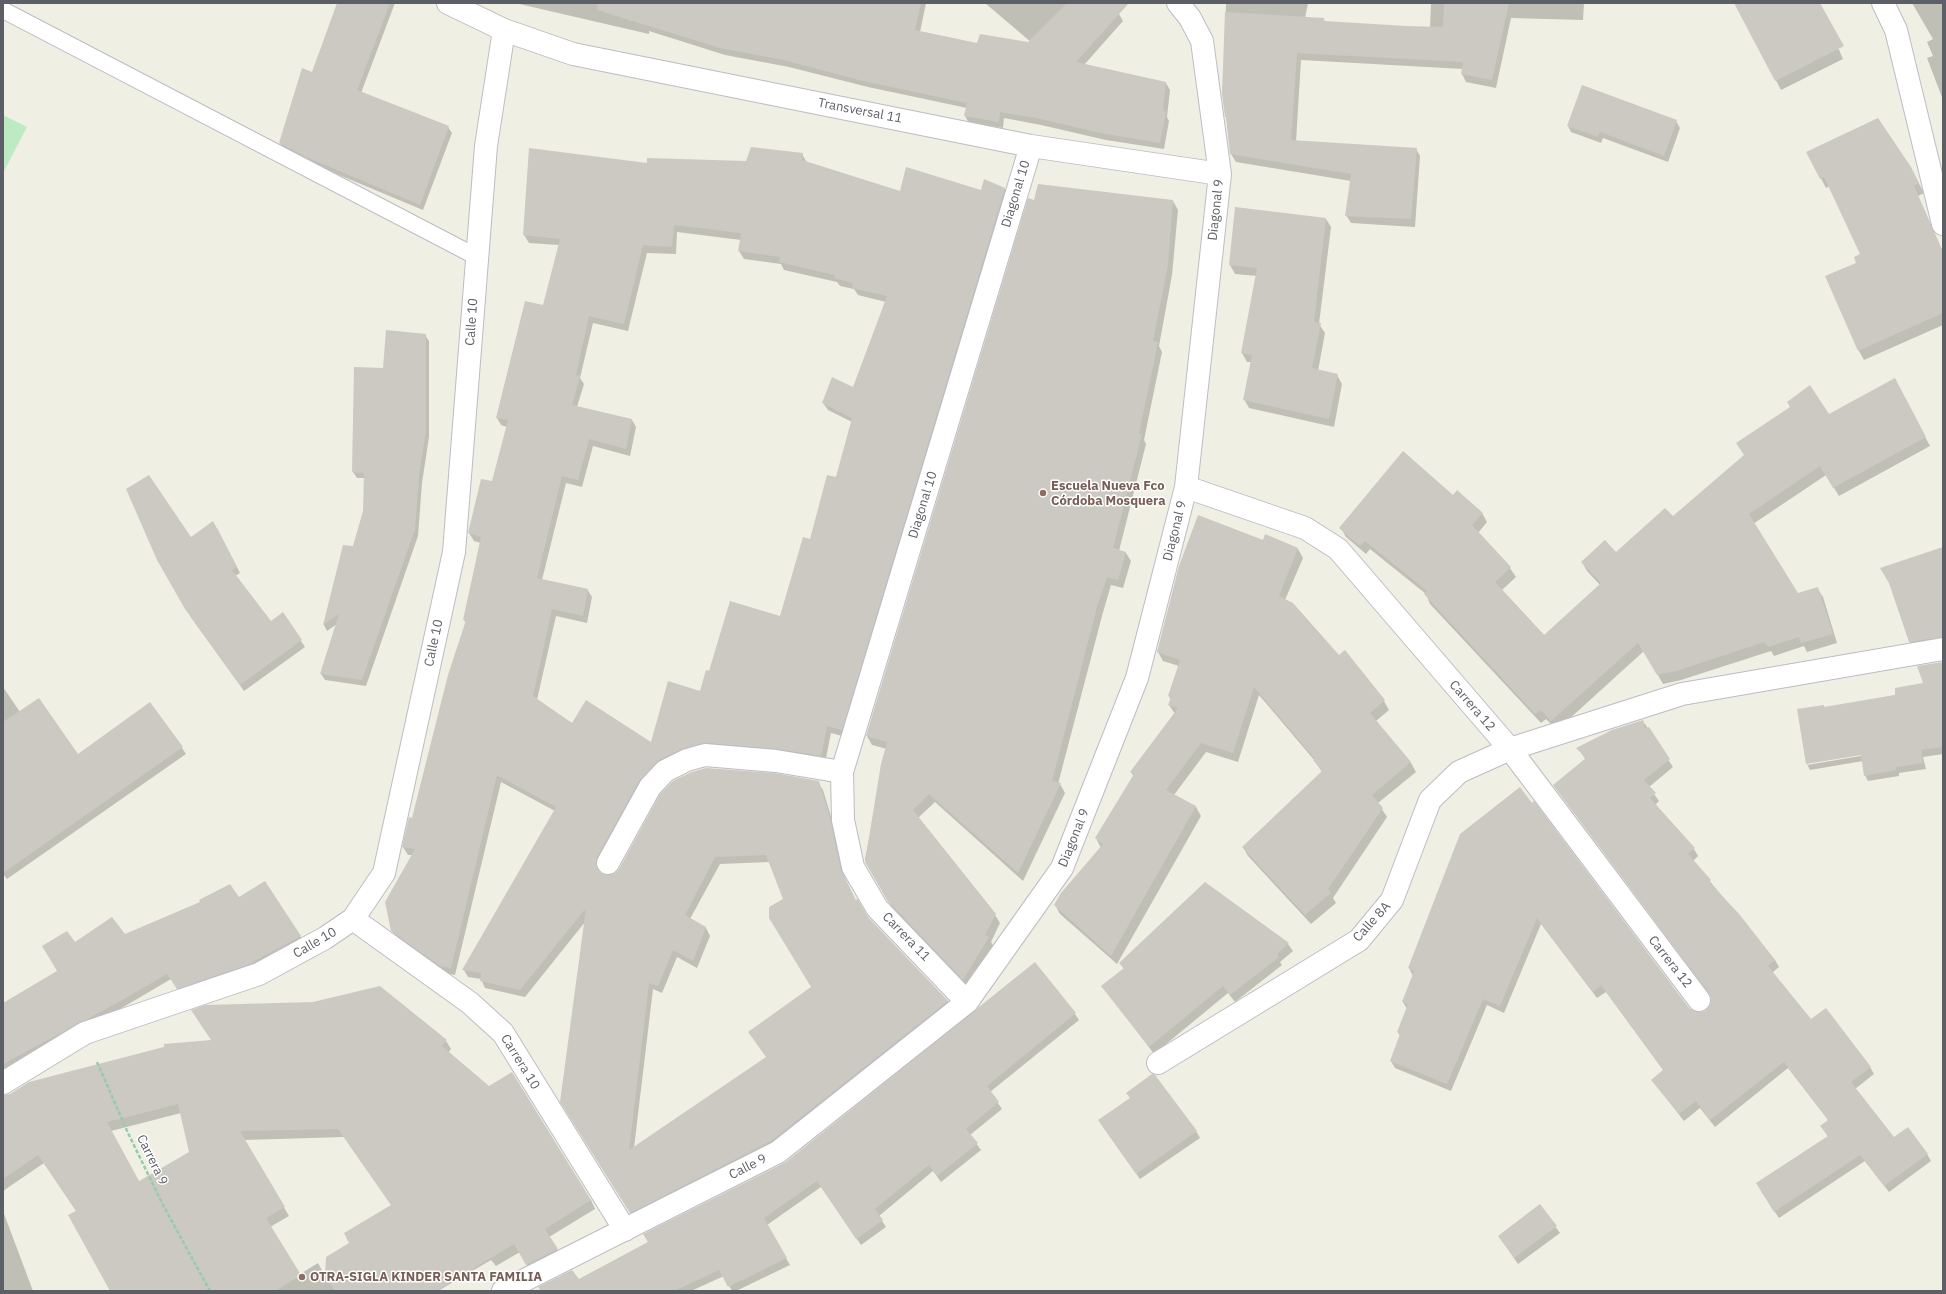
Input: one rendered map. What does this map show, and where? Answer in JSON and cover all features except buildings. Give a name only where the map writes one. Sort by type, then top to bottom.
[{"type":"street","points":[[448,3],[504,30]]},
{"type":"street","points":[[1883,3],[1896,30],[1943,224]]},
{"type":"street","name":"Diagonal 9","points":[[967,1002],[1062,868],[1137,678],[1186,487],[1220,174],[1202,41],[1184,10]]},
{"type":"street","name":"Transversal 11","points":[[504,30],[573,54],[1031,146],[1220,174]]},
{"type":"street","name":"Calle 10","points":[[3,1083],[85,1033],[259,974],[325,938],[353,920],[384,873],[454,552],[486,146],[504,30]]},
{"type":"street","name":"Diagonal 10","points":[[853,866],[843,820],[842,772],[1031,146]]},
{"type":"street","name":"Carrera 12","points":[[1186,487],[1305,528],[1338,549],[1510,749],[1699,1000]]},
{"type":"street","name":"Calle 8A","points":[[1158,1063],[1359,940],[1392,900],[1430,800],[1459,772],[1510,749],[1682,694],[1943,648]]},
{"type":"street","points":[[608,863],[650,787],[665,771],[687,760],[705,755],[776,761],[842,772]]},
{"type":"street","name":"Carrera 11","points":[[853,866],[877,908],[967,1002]]},
{"type":"street","name":"Carrera 10","points":[[353,920],[470,1003],[503,1033],[625,1230]]},
{"type":"street","name":"Calle 9","points":[[503,1291],[778,1152],[967,1002]]},
{"type":"lane","points":[[3,10],[477,257]]},
{"type":"path","name":"Carrera 9","points":[[85,1033],[128,1132],[159,1198],[210,1291]]},
{"type":"green space","points":[[3,115],[27,127],[3,173]]},
{"type":"place","name":"Escuela Nueva Fco Córdoba Mosquera","points":[[1043,493]]},
{"type":"place","name":"OTRA-SIGLA KINDER SANTA FAMILIA","points":[[302,1277]]}]
